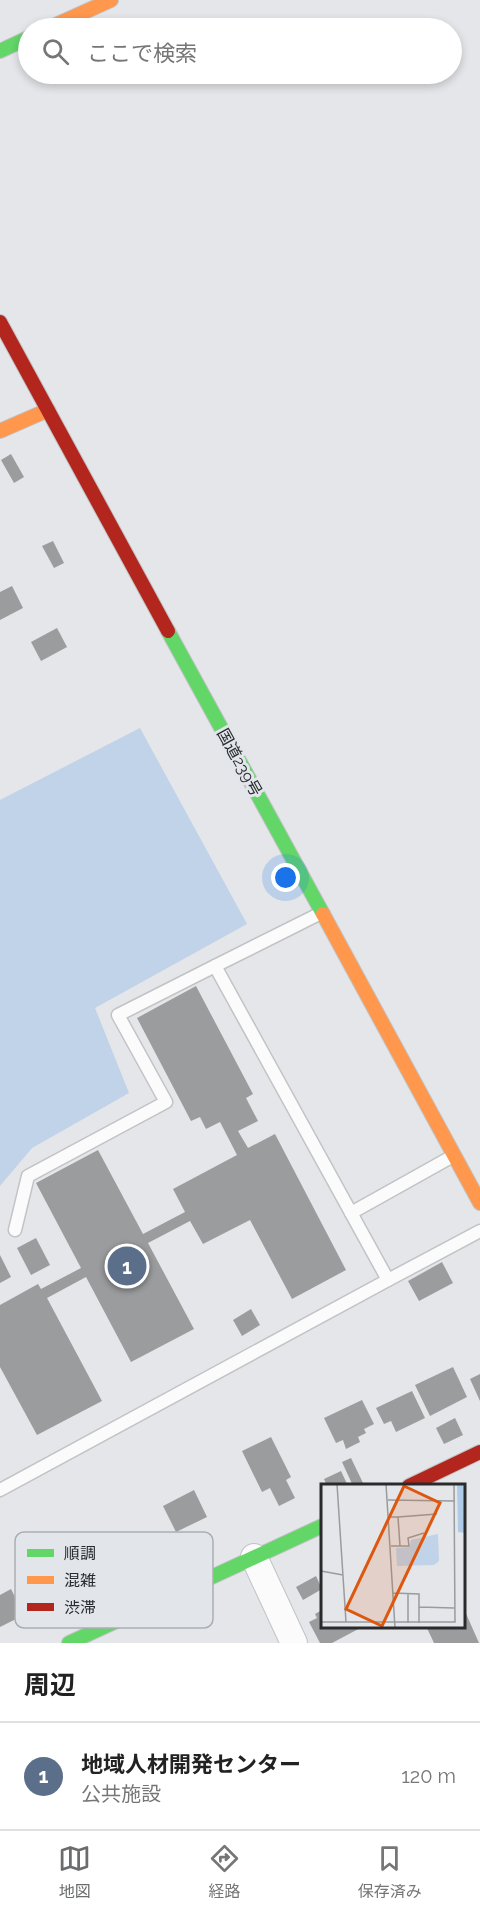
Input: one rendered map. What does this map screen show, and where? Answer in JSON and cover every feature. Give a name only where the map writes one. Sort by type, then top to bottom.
[{"type":"main road","points":[[71,18],[111,0]]},
{"type":"main road","points":[[0,51],[18,43]]},
{"type":"main road","name":"国道239号","points":[[0,322],[480,1203]]},
{"type":"main road","points":[[0,431],[48,410]]},
{"type":"main road","points":[[411,1484],[480,1452]]},
{"type":"main road","points":[[213,1576],[321,1526]]},
{"type":"main road","points":[[69,1643],[101,1628]]},
{"type":"street","points":[[254,1557],[294,1643]]},
{"type":"lane","points":[[15,1230],[28,1176],[166,1102],[118,1015],[322,912]]},
{"type":"lane","points":[[215,966],[388,1280]]},
{"type":"lane","points":[[351,1213],[454,1155]]},
{"type":"lane","points":[[0,1490],[480,1231]]},
{"type":"shaded area","points":[[140,728],[247,924],[95,1008],[129,1093],[32,1148],[0,1186],[0,800]]},
{"type":"building","points":[[11,454],[24,477],[14,483],[1,460]]},
{"type":"building","points":[[53,541],[64,563],[54,568],[42,546]]},
{"type":"building","points":[[12,586],[23,608],[0,620],[0,592]]},
{"type":"building","points":[[57,628],[67,647],[41,661],[31,642]]},
{"type":"building","points":[[196,986],[253,1094],[246,1098],[258,1121],[238,1131],[248,1148],[275,1134],[346,1270],[292,1299],[250,1220],[203,1244],[190,1221],[148,1243],[194,1329],[131,1362],[86,1277],[47,1298],[102,1401],[37,1435],[0,1367],[0,1305],[38,1284],[41,1289],[81,1268],[36,1183],[98,1150],[143,1234],[185,1212],[173,1189],[237,1155],[220,1122],[206,1129],[200,1117],[191,1121],[137,1018]]},
{"type":"building","points":[[36,1238],[50,1265],[31,1275],[17,1248]]},
{"type":"building","points":[[0,1255],[11,1277],[0,1283]]},
{"type":"building","points":[[442,1262],[453,1283],[419,1301],[408,1281]]},
{"type":"building","points":[[251,1309],[260,1325],[242,1336],[233,1320]]},
{"type":"building","points":[[453,1367],[467,1397],[430,1416],[415,1385]]},
{"type":"building","points":[[480,1374],[480,1401],[470,1379]]},
{"type":"building","points":[[412,1391],[425,1418],[396,1432],[391,1421],[384,1424],[376,1408]]},
{"type":"building","points":[[362,1400],[374,1424],[364,1429],[366,1433],[358,1437],[360,1442],[346,1449],[343,1440],[336,1443],[324,1418]]},
{"type":"building","points":[[455,1418],[463,1435],[444,1444],[436,1428]]},
{"type":"building","points":[[271,1437],[291,1477],[286,1480],[295,1498],[279,1506],[270,1488],[262,1492],[242,1451]]},
{"type":"building","points":[[351,1458],[363,1483],[352,1484],[342,1462]]},
{"type":"building","points":[[341,1471],[347,1484],[326,1484],[324,1479]]},
{"type":"building","points":[[194,1490],[207,1517],[176,1532],[163,1506]]},
{"type":"building","points":[[316,1576],[321,1590],[303,1600],[296,1587]]},
{"type":"building","points":[[11,1589],[15,1597],[15,1620],[0,1627],[0,1595]]},
{"type":"building","points":[[321,1611],[321,1628],[360,1628],[332,1643],[320,1643],[309,1622],[317,1618],[315,1614]]},
{"type":"building","points":[[465,1611],[479,1643],[434,1643],[427,1628],[465,1628]]},
{"type":"traffic: fast","points":[[0,51],[18,43]]},
{"type":"traffic: fast","points":[[168,631],[323,914]]},
{"type":"traffic: fast","points":[[213,1576],[321,1526]]},
{"type":"traffic: fast","points":[[69,1643],[101,1628]]},
{"type":"traffic: slow","points":[[71,18],[111,0]]},
{"type":"traffic: slow","points":[[0,431],[48,410]]},
{"type":"traffic: slow","points":[[323,914],[480,1203]]},
{"type":"traffic: jam","points":[[0,322],[168,631]]},
{"type":"traffic: jam","points":[[413,1484],[480,1452]]},
{"type":"place","name":"地域人材開発センター","points":[[127,1266]]}]
